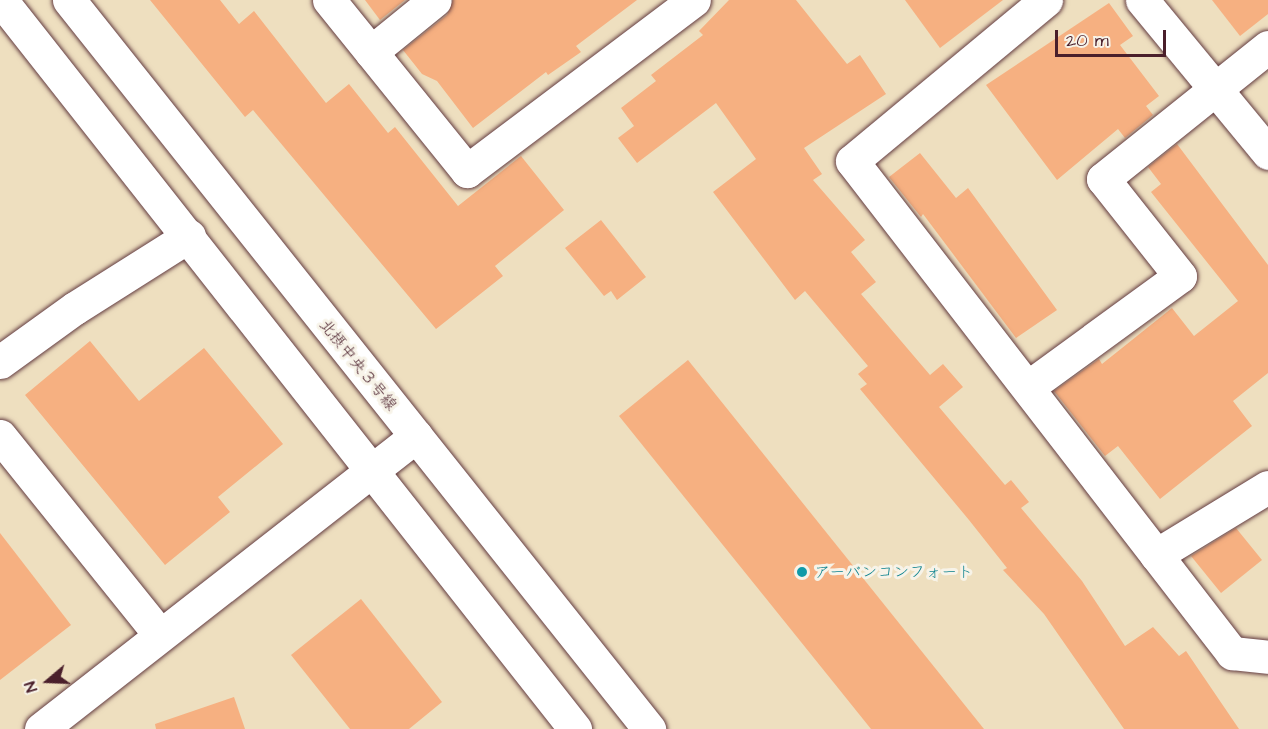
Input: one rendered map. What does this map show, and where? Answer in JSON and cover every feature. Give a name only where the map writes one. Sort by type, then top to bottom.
[{"type":"street","points":[[1,0],[373,469],[575,729]]},
{"type":"street","name":"北摂中央３号線","points":[[69,0],[649,729]]},
{"type":"street","points":[[329,0],[467,171],[694,0]]},
{"type":"street","points":[[371,52],[435,0]]},
{"type":"street","points":[[1046,0],[852,161],[1232,653],[1268,657]]},
{"type":"street","points":[[1142,0],[1268,153]]},
{"type":"street","points":[[1028,387],[1180,276],[1103,179],[1268,48]]},
{"type":"street","points":[[0,362],[75,308],[189,236]]},
{"type":"street","points":[[0,436],[159,634]]},
{"type":"street","points":[[41,729],[159,634],[416,436]]},
{"type":"street","points":[[1156,555],[1268,487]]},
{"type":"building","points":[[150,0],[220,0],[239,24],[254,11],[326,103],[349,84],[388,133],[395,127],[458,206],[521,156],[564,210],[495,266],[503,276],[436,329],[253,110],[245,117]]},
{"type":"building","points":[[365,0],[405,0],[380,20]]},
{"type":"building","points":[[453,0],[637,0],[576,46],[581,52],[548,75],[546,72],[473,128],[437,81],[422,74],[403,50],[447,15]]},
{"type":"building","points":[[729,0],[796,0],[847,64],[860,55],[886,94],[804,148],[822,174],[813,180],[865,240],[851,252],[876,282],[861,294],[930,375],[943,364],[963,387],[939,407],[1005,485],[1011,480],[1029,502],[1021,508],[1082,581],[1125,646],[1153,627],[1179,656],[1186,651],[1239,729],[1124,729],[1044,614],[1003,570],[1007,568],[860,389],[867,384],[858,374],[868,366],[805,291],[795,300],[713,192],[756,159],[716,103],[637,163],[618,138],[634,126],[621,108],[656,81],[651,75],[703,35],[699,31]]},
{"type":"building","points":[[905,0],[1003,0],[940,48]]},
{"type":"building","points":[[1212,0],[1268,0],[1268,14],[1240,36]]},
{"type":"building","points":[[1109,3],[1133,36],[1120,45],[1159,96],[1146,106],[1153,115],[1125,138],[1118,129],[1057,180],[986,85]]},
{"type":"building","points":[[1177,144],[1268,265],[1268,373],[1233,401],[1252,426],[1160,499],[1118,446],[1105,456],[1054,391],[1099,359],[1102,364],[1172,308],[1194,336],[1238,301],[1151,192],[1161,184],[1148,167]]},
{"type":"building","points":[[920,153],[956,198],[968,188],[1057,310],[1016,338],[923,214],[921,217],[889,177]]},
{"type":"building","points":[[601,220],[646,277],[617,300],[611,291],[604,296],[565,248]]},
{"type":"building","points":[[90,341],[139,401],[204,348],[283,444],[218,497],[230,512],[165,565],[25,395]]},
{"type":"building","name":"アーバンコンフォート","points":[[688,360],[984,729],[871,729],[619,416]]},
{"type":"building","points":[[1236,528],[1262,560],[1221,593],[1191,556]]},
{"type":"building","points":[[0,533],[71,625],[0,680]]},
{"type":"building","points":[[361,599],[442,702],[409,729],[350,729],[291,655]]},
{"type":"building","points":[[234,697],[245,729],[156,729],[155,724]]},
{"type":"place","name":"アーバンコンフォート","points":[[802,572]]}]
